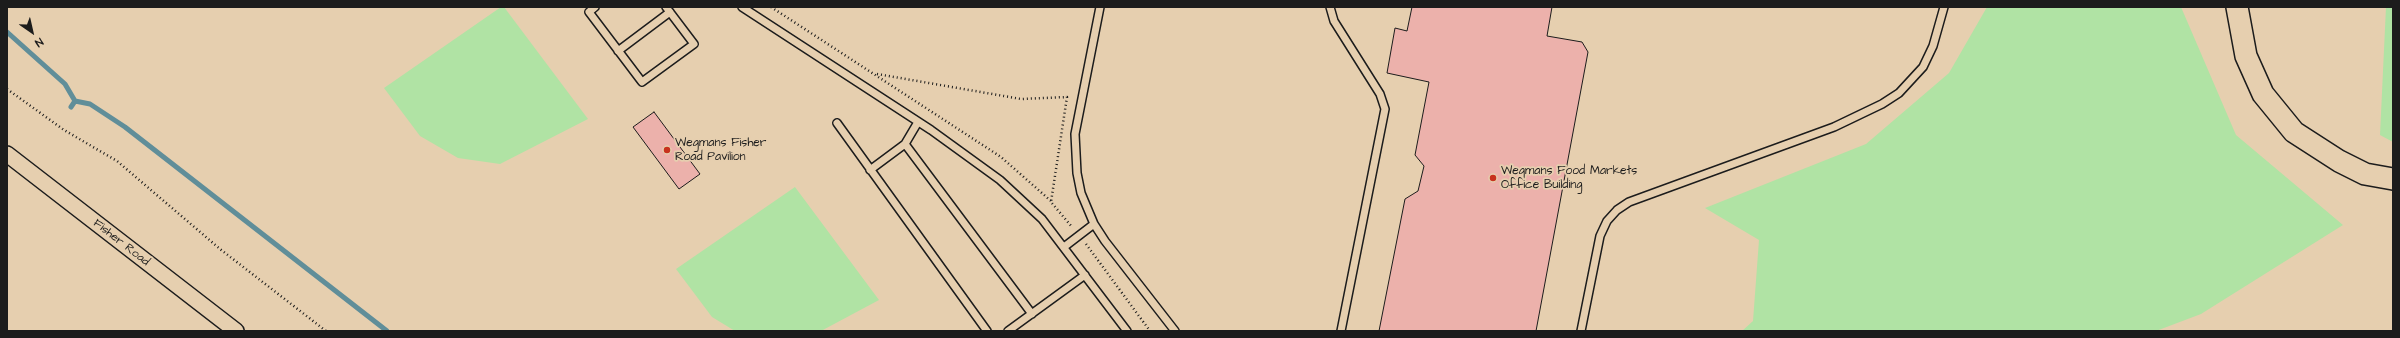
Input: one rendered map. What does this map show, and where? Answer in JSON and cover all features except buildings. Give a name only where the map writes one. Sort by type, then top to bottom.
[{"type":"street","points":[[2237,7],[2246,56],[2263,94],[2294,132],[2339,161],[2365,174],[2393,179]]},
{"type":"street","name":"Fisher Road","points":[[7,154],[236,331]]},
{"type":"lane","points":[[596,7],[589,12],[618,51],[642,82],[694,44],[668,9],[618,51]]},
{"type":"lane","points":[[742,7],[918,122],[1000,180],[1042,219],[1128,331]]},
{"type":"lane","points":[[1100,7],[1075,134],[1076,167],[1081,193],[1094,224],[1175,331]]},
{"type":"lane","points":[[1330,7],[1334,21],[1385,105],[1341,331]]},
{"type":"lane","points":[[1581,331],[1600,236],[1607,221],[1617,210],[1629,202],[1834,127],[1882,104],[1899,93],[1923,67],[1933,46],[1944,7]]},
{"type":"lane","points":[[870,170],[905,144],[918,122]]},
{"type":"lane","points":[[837,123],[987,331]]},
{"type":"lane","points":[[905,144],[1032,314]]},
{"type":"lane","points":[[1064,247],[1094,224]]},
{"type":"lane","points":[[1008,331],[1085,275]]},
{"type":"path","points":[[772,7],[862,66],[877,74],[1001,157],[1051,202],[1079,235],[1150,331]]},
{"type":"path","points":[[877,74],[1021,99],[1067,97],[1051,202]]},
{"type":"path","points":[[7,88],[64,130],[117,161],[220,249],[326,331]]},
{"type":"green space","points":[[501,7],[504,7],[588,119],[500,164],[458,158],[420,136],[384,88]]},
{"type":"green space","points":[[1987,7],[2181,7],[2236,135],[2343,225],[2201,314],[2156,331],[1742,331],[1753,321],[1759,240],[1705,208],[1866,144],[1949,73]]},
{"type":"green space","points":[[2386,7],[2393,7],[2393,142],[2380,135]]},
{"type":"green space","points":[[795,187],[879,300],[821,331],[735,331],[712,317],[676,269]]},
{"type":"waterway","points":[[7,32],[65,84],[75,101],[71,107]]},
{"type":"waterway","points":[[75,101],[90,104],[125,127],[387,331]]},
{"type":"place","name":"Wegmans Fisher Road Pavilion","points":[[667,150]]},
{"type":"place","name":"Wegmans Food Markets Office Building","points":[[1493,178]]}]
